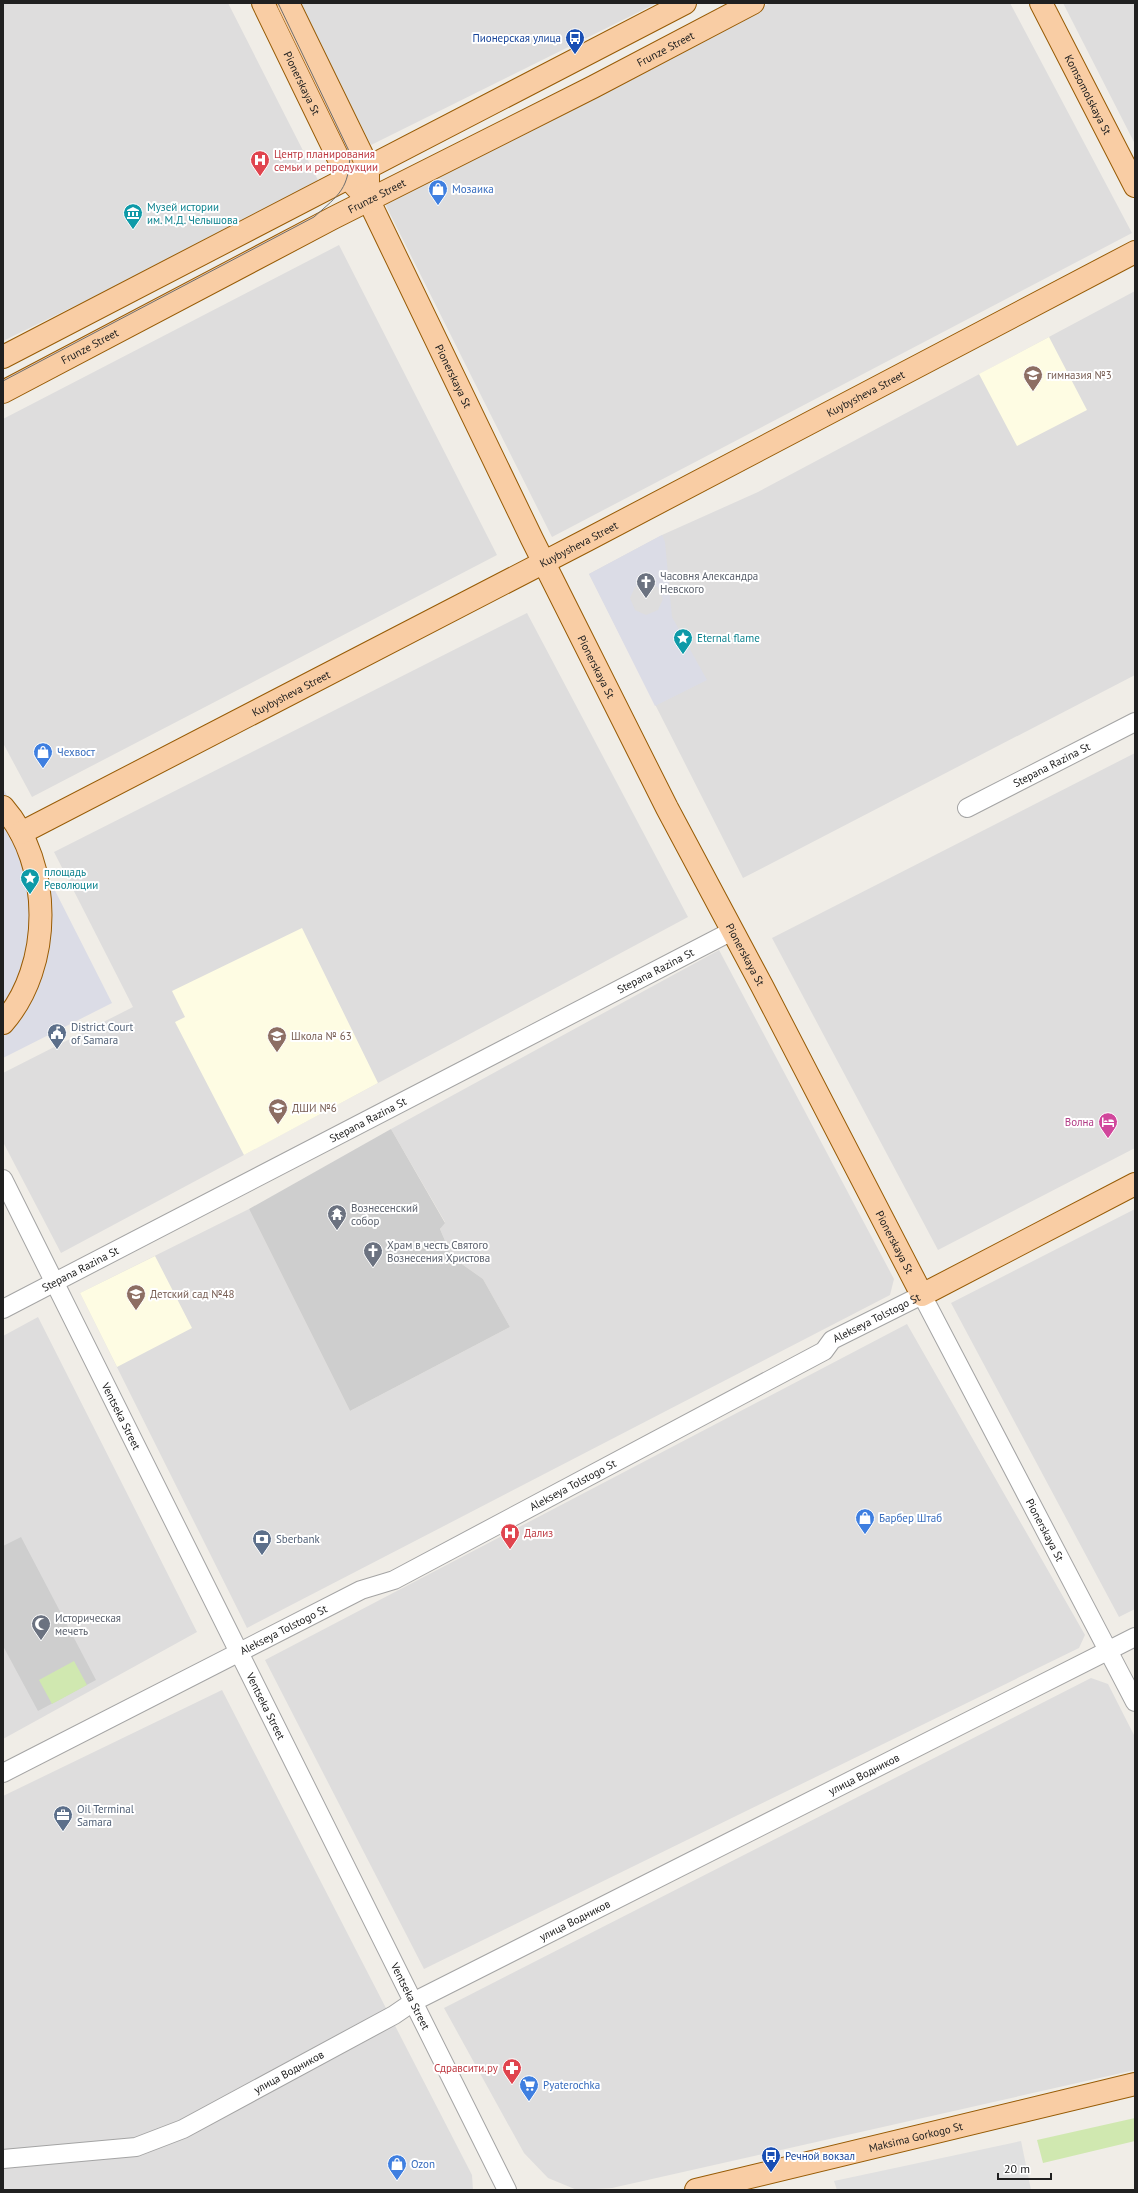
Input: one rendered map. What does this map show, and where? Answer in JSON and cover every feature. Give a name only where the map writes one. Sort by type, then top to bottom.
[{"type":"main road","name":"Pionerskaya St","points":[[263,3],[348,178],[369,201],[544,562],[667,808],[922,1295]]},
{"type":"main road","name":"Pionerskaya St","points":[[288,3],[368,168],[369,201]]},
{"type":"main road","points":[[3,357],[684,3]]},
{"type":"main road","name":"Frunze Street","points":[[3,392],[753,3]]},
{"type":"main road","name":"Komsomolskaya St","points":[[1041,3],[1135,186]]},
{"type":"main road","name":"Kuybysheva Street","points":[[21,832],[965,343],[1135,252]]},
{"type":"main road","points":[[3,807],[21,832],[40,890],[42,922],[38,948],[30,973],[12,1011],[3,1023]]},
{"type":"main road","name":"Alekseya Tolstogo St","points":[[922,1295],[1135,1184]]},
{"type":"main road","name":"Maksima Gorkogo St","points":[[696,2190],[1135,2084]]},
{"type":"street","name":"Stepana Razina St","points":[[968,808],[1135,722]]},
{"type":"street","name":"Stepana Razina St","points":[[3,1309],[732,931]]},
{"type":"street","name":"Ventseka Street","points":[[3,1179],[507,2190]]},
{"type":"street","name":"Alekseya Tolstogo St","points":[[3,1773],[361,1590],[394,1580],[824,1351],[832,1340],[922,1295]]},
{"type":"street","name":"Pionerskaya St","points":[[922,1295],[1135,1702]]},
{"type":"street","name":"улица Водников","points":[[3,2159],[136,2147],[183,2130],[394,2015],[414,2002],[1135,1637]]},
{"type":"shaded area","points":[[3,3],[228,3],[321,186],[3,341]]},
{"type":"shaded area","points":[[299,3],[657,3],[371,145]]},
{"type":"shaded area","points":[[770,3],[1010,3],[1132,233],[552,537],[384,202]]},
{"type":"shaded area","points":[[1063,3],[1135,3],[1135,144]]},
{"type":"shaded area","points":[[339,245],[497,555],[32,797],[3,743],[3,419]]},
{"type":"shaded area","points":[[1135,291],[1135,675],[743,878],[589,574],[662,535],[758,492]]},
{"type":"shaded area","name":"гимназия №3","points":[[1049,337],[1087,410],[1017,446],[979,374]]},
{"type":"shaded area","points":[[662,535],[665,542],[672,617],[707,680],[655,706],[589,574]],"holes":[[[646,582],[658,587],[663,599],[658,610],[646,615],[635,610],[630,598],[635,587]]]},
{"type":"shaded area","points":[[527,613],[688,917],[61,1253],[3,1142],[3,1073],[133,1007],[54,852]]},
{"type":"shaded area","points":[[1135,753],[1135,1148],[938,1250],[772,938]]},
{"type":"shaded area","name":"площадь Революции","points":[[3,788],[112,1003],[3,1058]]},
{"type":"shaded area","name":"Школа № 63","points":[[302,928],[378,1083],[244,1155],[175,1022],[185,1017],[172,991]]},
{"type":"shaded area","points":[[719,950],[894,1279],[890,1295],[247,1628],[80,1293],[249,1209],[350,1411],[510,1327],[483,1279],[452,1257],[440,1229],[445,1222],[391,1129]]},
{"type":"shaded area","name":"Храм в честь Святого Вознесения Христова","points":[[391,1129],[445,1223],[440,1229],[452,1257],[483,1279],[510,1327],[350,1411],[249,1209]]},
{"type":"shaded area","points":[[1135,1209],[1135,1609],[1119,1617],[951,1303]]},
{"type":"shaded area","name":"Детский сад №48","points":[[155,1256],[192,1328],[117,1367],[80,1293]]},
{"type":"shaded area","points":[[38,1317],[197,1632],[3,1739],[3,1336]]},
{"type":"shaded area","points":[[907,1324],[1085,1635],[1079,1648],[424,1969],[265,1660]]},
{"type":"shaded area","name":"Историческая мечеть","points":[[21,1537],[96,1680],[38,1711],[3,1646],[3,1546]]},
{"type":"shaded area","points":[[1091,1678],[1108,1684],[1135,1737],[1135,2070],[612,2188],[577,2190],[548,2178],[524,2153],[444,2008]]},
{"type":"shaded area","points":[[222,1690],[472,2175],[473,2190],[3,2190],[3,1796]]},
{"type":"shaded area","points":[[1021,2141],[1031,2190],[837,2190],[834,2181]]},
{"type":"green space","points":[[74,1661],[87,1685],[52,1704],[39,1680]]},
{"type":"green space","points":[[1135,2118],[1135,2141],[1043,2163],[1037,2140]]},
{"type":"tram line","points":[[3,381],[314,217],[337,196],[348,175],[350,153],[278,3]]},
{"type":"place","name":"Пионерская улица","points":[[575,55]]},
{"type":"place","name":"Центр планирования семьи и репродукции","points":[[260,177]]},
{"type":"place","name":"Мозаика","points":[[438,206]]},
{"type":"place","name":"Музей истории им. М.Д. Челышова","points":[[133,230]]},
{"type":"place","name":"гимназия №3","points":[[1033,392]]},
{"type":"place","name":"Часовня Александра Невского","points":[[646,599]]},
{"type":"place","name":"Eternal flame","points":[[683,655]]},
{"type":"place","name":"Чехвост","points":[[43,769]]},
{"type":"place","name":"площадь Революции","points":[[30,895]]},
{"type":"place","name":"District Court of Samara","points":[[57,1050]]},
{"type":"place","name":"Школа № 63","points":[[277,1053]]},
{"type":"place","name":"ДШИ №6","points":[[278,1125]]},
{"type":"place","name":"Волна","points":[[1108,1139]]},
{"type":"place","name":"Вознесенский собор","points":[[337,1231]]},
{"type":"place","name":"Храм в честь Святого Вознесения Христова","points":[[373,1268]]},
{"type":"place","name":"Детский сад №48","points":[[136,1311]]},
{"type":"place","name":"Барбер Штаб","points":[[865,1535]]},
{"type":"place","name":"Дализ","points":[[510,1550]]},
{"type":"place","name":"Sberbank","points":[[262,1556]]},
{"type":"place","name":"Историческая мечеть","points":[[41,1641]]},
{"type":"place","name":"Oil Terminal Samara","points":[[63,1832]]},
{"type":"place","name":"Сдравсити.ру","points":[[512,2085]]},
{"type":"place","name":"Pyaterochka","points":[[529,2102]]},
{"type":"place","name":"Речной вокзал","points":[[771,2173]]},
{"type":"place","name":"Ozon","points":[[397,2181]]}]
